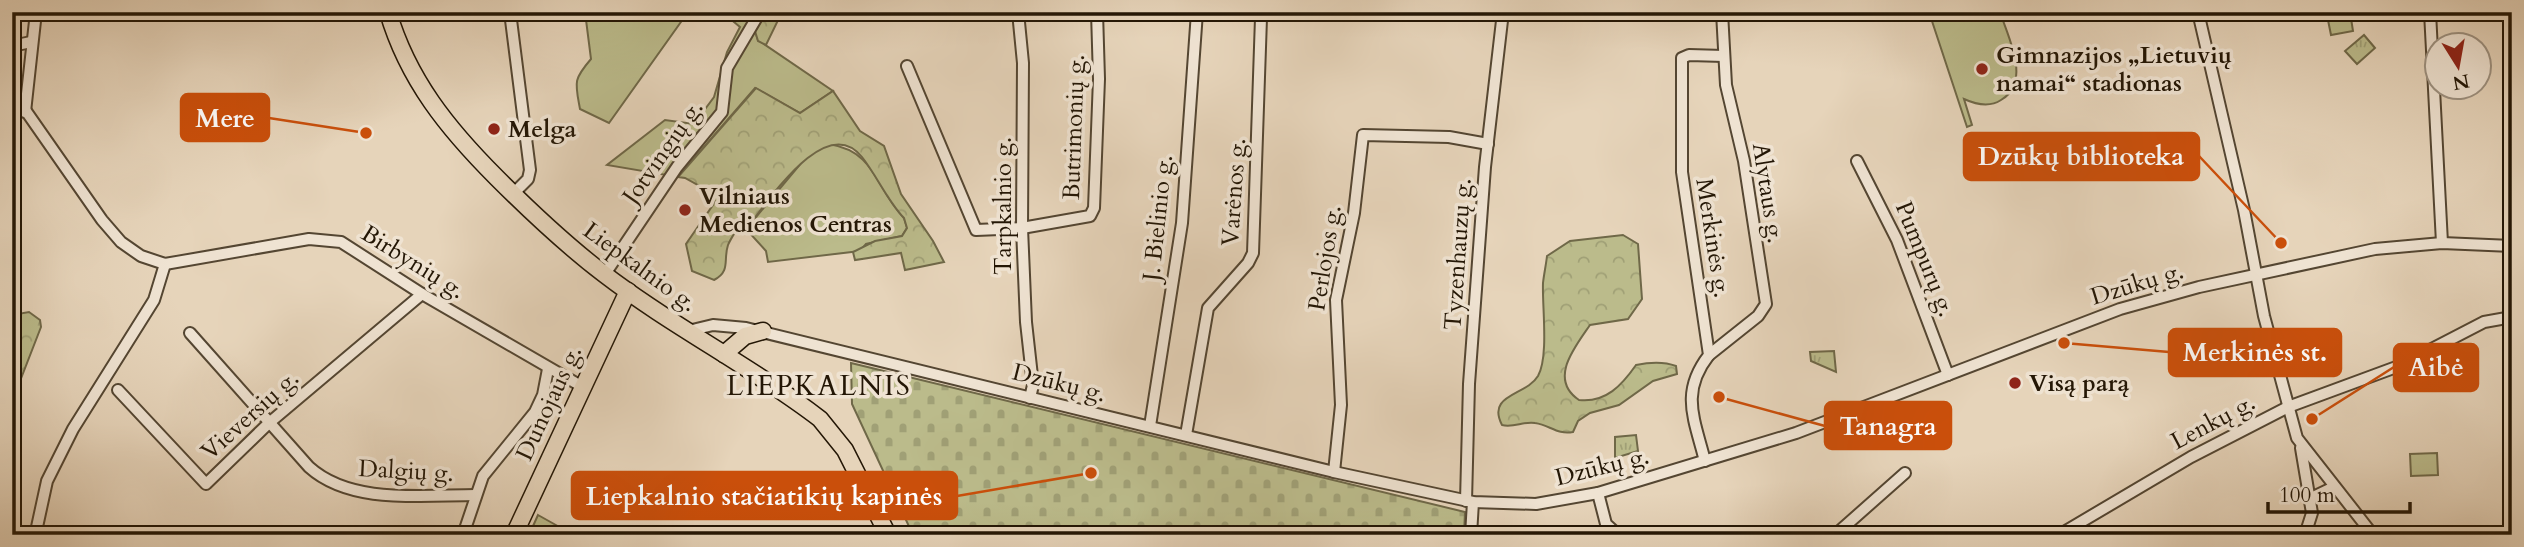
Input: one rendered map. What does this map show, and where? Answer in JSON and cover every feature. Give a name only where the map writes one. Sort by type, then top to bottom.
[{"type":"main road","name":"Liepkalnio g.","points":[[387,12],[411,73],[433,107],[513,194],[605,274],[794,399],[830,429],[863,480],[888,535]]},
{"type":"main road","name":"Dunojaus g.","points":[[514,535],[581,386],[628,290]]},
{"type":"main road","points":[[724,354],[746,336],[763,331]]},
{"type":"street","points":[[25,112],[36,12]]},
{"type":"street","points":[[510,12],[530,170],[528,178],[513,194]]},
{"type":"street","name":"Jotvingių g.","points":[[605,274],[677,167],[722,112],[727,68],[760,12]]},
{"type":"street","name":"Tarpkalnio g.","points":[[1018,12],[1023,63],[1022,228],[1026,322],[1033,385],[1030,398]]},
{"type":"street","name":"Butrimonių g.","points":[[1022,228],[1090,216],[1094,208],[1099,79],[1097,12]]},
{"type":"street","name":"J. Bielinio g.","points":[[1150,426],[1182,223],[1197,12]]},
{"type":"street","name":"Tyzenhauzų g.","points":[[1471,535],[1469,384],[1488,144],[1503,12]]},
{"type":"street","name":"Alytaus g.","points":[[1709,355],[1758,316],[1766,304],[1744,160],[1733,121],[1724,56],[1722,12]]},
{"type":"street","points":[[2198,12],[2256,274],[2311,498],[2312,513],[2305,535]]},
{"type":"street","points":[[2430,12],[2442,243]]},
{"type":"street","name":"Varėnos g.","points":[[1186,435],[1208,308],[1248,263],[1253,253],[1261,18]]},
{"type":"street","points":[[12,46],[31,42]]},
{"type":"street","name":"Merkinės g.","points":[[1709,355],[1681,169],[1682,58],[1689,55],[1724,56]]},
{"type":"street","points":[[907,66],[976,230],[981,232],[1022,228]]},
{"type":"street","points":[[12,91],[121,243],[141,256],[165,264],[154,300],[88,404],[52,471],[37,527]]},
{"type":"street","name":"Perlojos g.","points":[[1334,472],[1341,405],[1336,300],[1354,213],[1363,135],[1435,136],[1488,144]]},
{"type":"street","name":"Pumpurų g.","points":[[1857,161],[1897,240],[1948,375]]},
{"type":"street","name":"Birbynių g.","points":[[165,264],[326,239],[341,242],[366,255],[422,294],[581,386]]},
{"type":"street","name":"Dzūkų g.","points":[[688,331],[721,325],[763,331],[1334,472],[1470,501],[1536,504],[1598,493],[1797,433],[2120,309],[2256,274],[2375,249],[2442,243],[2512,246]]},
{"type":"street","name":"Vieversių g.","points":[[118,390],[206,484],[269,423],[422,294]]},
{"type":"street","name":"Lenkų g.","points":[[2059,535],[2190,457],[2288,407],[2399,366],[2484,322],[2512,317]]},
{"type":"street","name":"Dalgių g.","points":[[190,333],[318,475],[342,488],[421,496],[475,495]]},
{"type":"street","points":[[1704,461],[1690,390],[1696,372],[1709,355]]},
{"type":"street","name":"Dalgių g.","points":[[463,535],[475,495],[487,469],[522,432],[535,412],[543,395],[548,369]]},
{"type":"street","points":[[2300,446],[2373,535]]},
{"type":"street","points":[[1835,535],[1905,473]]},
{"type":"street","points":[[2311,498],[2334,487]]},
{"type":"street","points":[[1598,493],[1605,524],[1618,535]]},
{"type":"green space","points":[[585,12],[688,12],[609,123],[580,109],[578,77],[591,59]]},
{"type":"green space","points":[[722,12],[767,12],[755,31],[758,40],[833,91],[800,113],[755,88],[678,177],[607,165],[665,120],[694,124],[714,97],[727,52],[740,27]]},
{"type":"green space","points":[[767,12],[782,12],[766,45],[758,41],[755,31]]},
{"type":"green space","name":"Gimnazijos „Lietuvių namai“ stadionas","points":[[1929,12],[2000,12],[2012,46],[2016,71],[2010,92],[2001,100],[1987,105],[1964,99],[1972,125],[1967,127]]},
{"type":"green space","points":[[2350,12],[2353,31],[2331,35],[2327,15]]},
{"type":"green space","points":[[2364,35],[2375,48],[2357,64],[2345,51]]},
{"type":"green space","points":[[756,88],[800,113],[833,91],[860,131],[884,146],[901,194],[944,262],[905,270],[901,253],[855,260],[853,252],[875,241],[902,236],[907,228],[904,218],[862,157],[847,146],[831,145],[798,166],[746,229],[737,229],[728,245],[725,269],[719,277],[714,280],[692,271],[686,244],[715,202],[712,193],[678,177]]},
{"type":"green space","points":[[829,144],[845,148],[866,163],[904,218],[907,228],[902,236],[866,244],[860,251],[768,262],[766,251],[746,229],[807,156]]},
{"type":"green space","points":[[1623,235],[1638,244],[1642,299],[1628,319],[1590,325],[1567,363],[1566,383],[1570,392],[1579,400],[1589,400],[1605,396],[1612,391],[1636,365],[1666,363],[1676,366],[1677,374],[1653,381],[1619,405],[1590,413],[1578,421],[1573,432],[1562,432],[1535,423],[1502,425],[1498,415],[1503,401],[1532,383],[1541,367],[1544,344],[1543,283],[1547,256],[1570,241]]},
{"type":"green space","points":[[29,312],[40,320],[41,327],[20,381],[12,392],[12,315]]},
{"type":"green space","points":[[1834,351],[1836,372],[1811,361],[1810,352]]},
{"type":"green space","points":[[851,363],[1465,512],[1464,535],[913,535],[852,404]]},
{"type":"green space","points":[[1636,435],[1638,451],[1615,458],[1615,437]]},
{"type":"green space","points":[[2437,453],[2438,475],[2411,476],[2410,454]]},
{"type":"green space","points":[[538,515],[563,529],[559,535],[529,535]]},
{"type":"place","name":"Gimnazijos „Lietuvių namai“ stadionas","points":[[1982,69]]},
{"type":"place","name":"Melga","points":[[494,129]]},
{"type":"place","name":"Mere","points":[[366,133]]},
{"type":"place","name":"Vilniaus Medienos Centras","points":[[685,210]]},
{"type":"place","name":"Dzūkų biblioteka","points":[[2281,243]]},
{"type":"place","name":"Merkinės st.","points":[[2064,343]]},
{"type":"place","name":"Visą parą","points":[[2015,383]]},
{"type":"place","name":"Tanagra","points":[[1719,397]]},
{"type":"place","name":"Aibė","points":[[2312,419]]},
{"type":"place","name":"Liepkalnio stačiatikių kapinės","points":[[1091,473]]},
{"type":"district","name":"LIEPKALNIS","points":[[819,386]]}]
